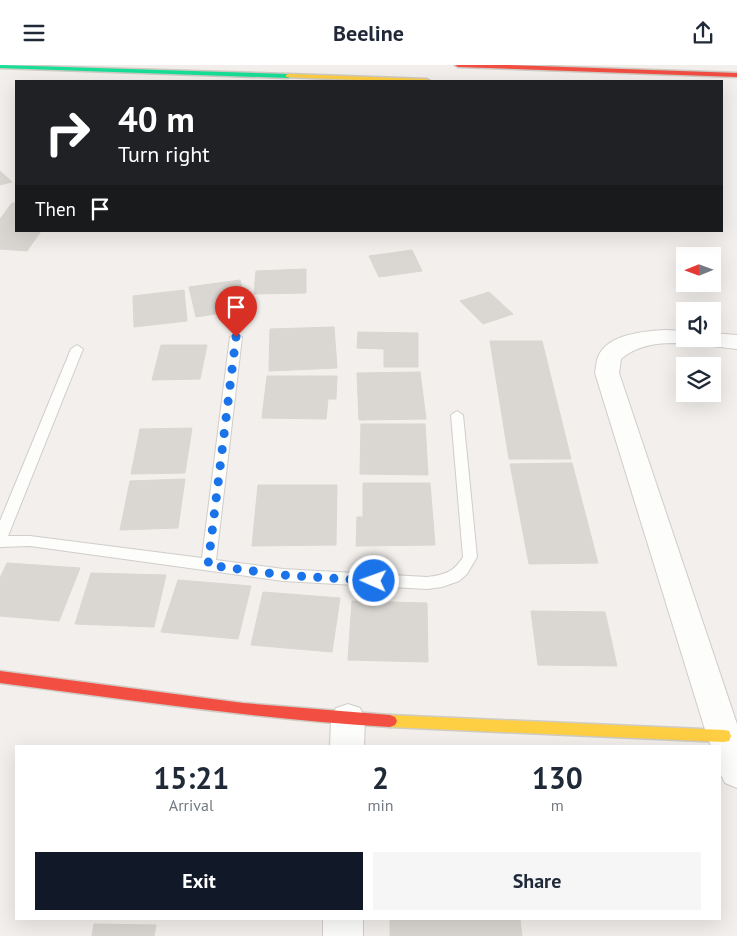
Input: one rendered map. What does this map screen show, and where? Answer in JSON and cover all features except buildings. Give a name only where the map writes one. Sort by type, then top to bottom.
[{"type":"street","points":[[0,65],[400,80]]},
{"type":"street","points":[[458,65],[737,75]]},
{"type":"street","points":[[737,342],[663,337],[646,338],[624,345],[610,357],[607,373],[737,771]]},
{"type":"street","points":[[0,677],[228,707],[348,733],[724,736]]},
{"type":"street","points":[[343,920],[343,936]]},
{"type":"lane","points":[[208,565],[236,337]]},
{"type":"lane","points":[[0,537],[78,349]]},
{"type":"lane","points":[[0,543],[30,541],[321,578],[427,583],[445,581],[461,573],[470,557],[457,415]]},
{"type":"traffic: fast","points":[[0,66],[288,76]]},
{"type":"traffic: slow","points":[[288,76],[399,80]]},
{"type":"traffic: slow","points":[[390,721],[724,736]]},
{"type":"traffic: jam","points":[[458,65],[737,75]]},
{"type":"traffic: jam","points":[[0,677],[243,709],[390,721]]},
{"type":"route","points":[[236,337],[208,565],[283,575],[374,581]]}]
